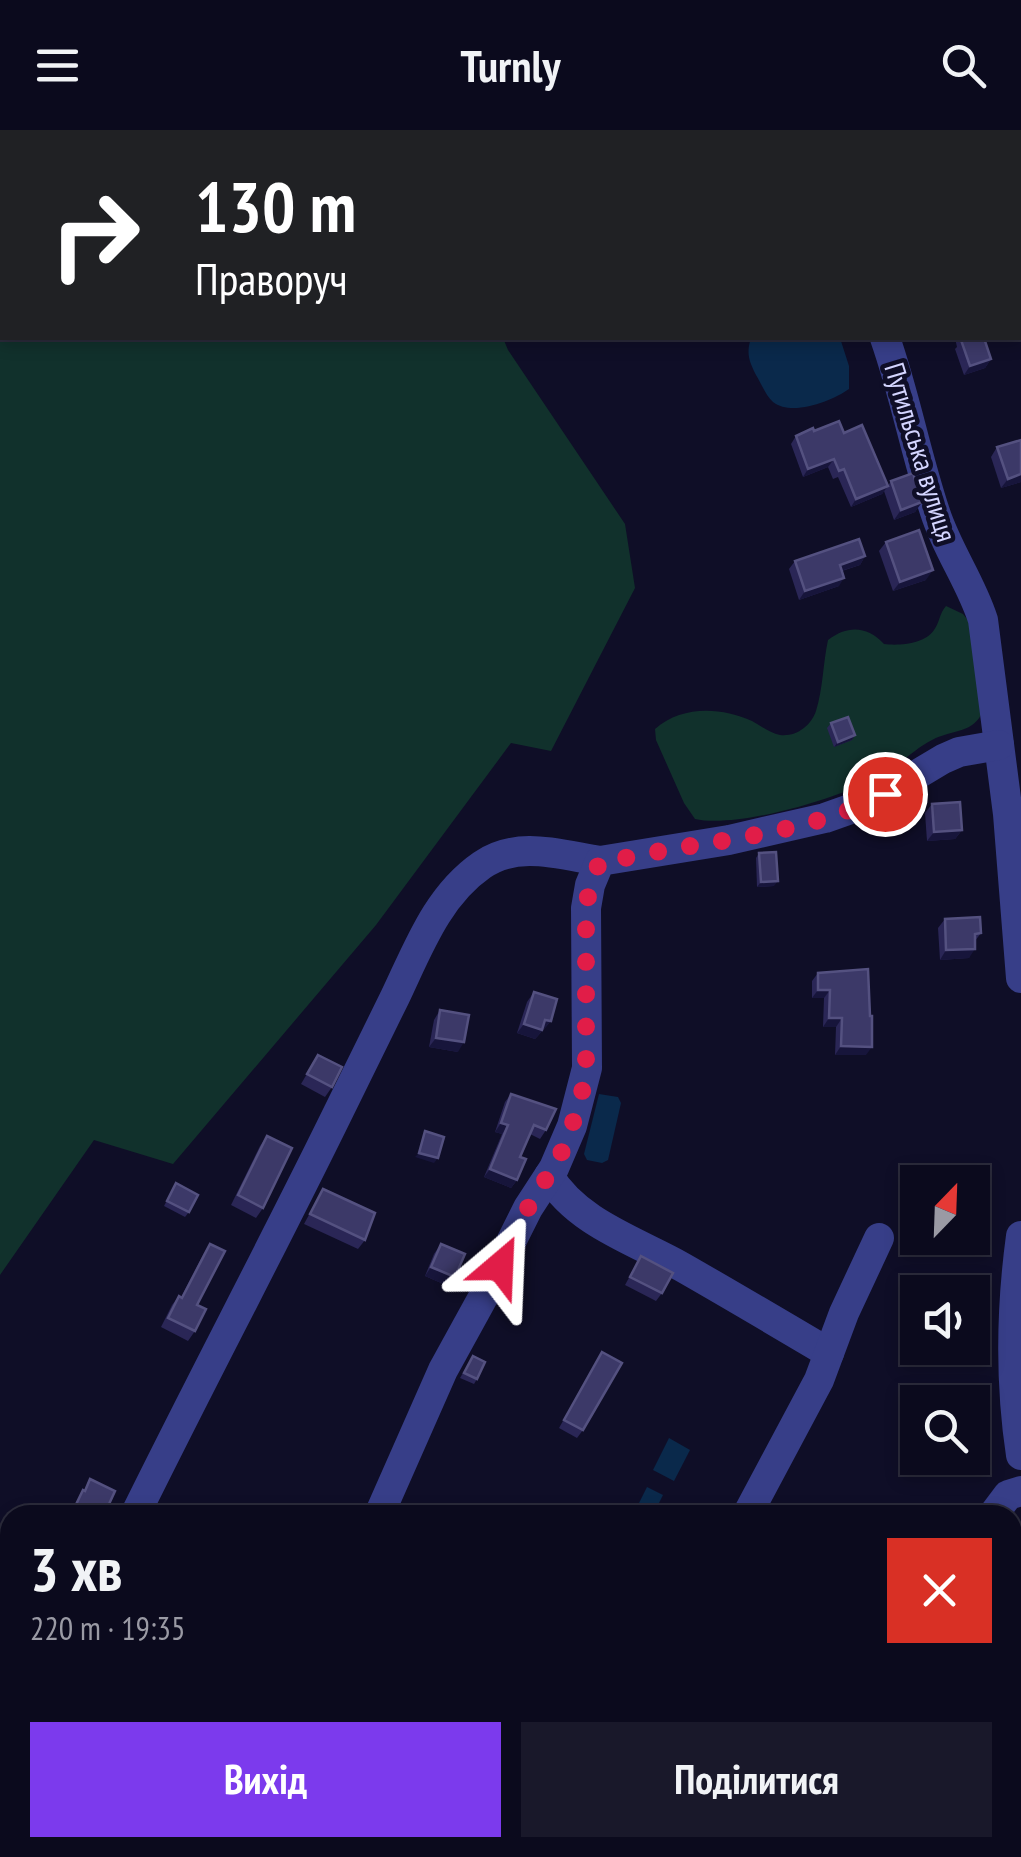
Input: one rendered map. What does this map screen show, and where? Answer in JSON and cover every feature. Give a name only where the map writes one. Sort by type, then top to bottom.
[{"type":"street","name":"Путильська вулиця","points":[[886,340],[902,386],[935,513],[983,620],[1008,814],[1021,978]]},
{"type":"street","points":[[140,1505],[424,935],[446,900],[470,874],[486,862],[513,852],[600,861],[729,840],[825,818],[872,800],[959,752],[999,745]]},
{"type":"street","points":[[383,1505],[443,1370],[567,1141],[586,1078],[586,908],[600,861]]},
{"type":"street","points":[[549,1176],[564,1198],[594,1220],[829,1353]]},
{"type":"street","points":[[1021,1236],[1012,1337],[1021,1455]]},
{"type":"street","points":[[752,1505],[810,1400],[879,1238]]},
{"type":"street","points":[[1000,1505],[1008,1495],[1021,1492]]},
{"type":"green space","points":[[0,340],[504,340],[625,524],[635,588],[551,751],[511,743],[376,925],[173,1164],[94,1140],[0,1275]]},
{"type":"green space","points":[[946,606],[963,614],[971,624],[983,711],[974,724],[932,740],[871,781],[822,800],[765,815],[714,821],[695,819],[656,740],[655,729],[689,712],[715,711],[740,716],[780,735],[797,732],[811,721],[816,711],[828,640],[857,630],[884,644],[918,641],[934,630]]},
{"type":"water","points":[[751,340],[841,340],[849,366],[849,389],[812,406],[781,406],[768,396],[749,353]]},
{"type":"water","points":[[599,1094],[618,1097],[621,1103],[608,1160],[602,1163],[587,1160],[584,1154]]},
{"type":"water","points":[[669,1438],[690,1450],[674,1481],[653,1470]]},
{"type":"water","points":[[647,1487],[663,1495],[658,1505],[638,1505]]},
{"type":"building","points":[[961,340],[985,340],[991,359],[970,366]]},
{"type":"building","points":[[839,421],[844,433],[862,425],[888,486],[856,499],[844,469],[839,471],[834,459],[808,469],[796,436]]},
{"type":"building","points":[[1021,440],[1021,474],[1008,479],[997,447]]},
{"type":"building","points":[[913,473],[922,502],[901,510],[891,481]]},
{"type":"building","points":[[919,530],[933,570],[900,582],[886,542]]},
{"type":"building","points":[[859,539],[865,556],[840,565],[844,578],[805,591],[795,561]]},
{"type":"building","points":[[848,717],[855,735],[838,742],[831,723]]},
{"type":"building","points":[[960,802],[962,830],[934,832],[932,804]]},
{"type":"building","points":[[776,852],[778,881],[761,882],[759,853]]},
{"type":"building","points":[[980,917],[981,933],[975,934],[975,949],[946,950],[945,919]]},
{"type":"building","points":[[868,969],[872,1047],[841,1046],[842,1018],[829,1018],[830,990],[818,990],[818,973]]},
{"type":"building","points":[[534,992],[557,999],[551,1021],[545,1020],[542,1030],[524,1024]]},
{"type":"building","points":[[440,1010],[469,1015],[464,1042],[436,1038]]},
{"type":"building","points":[[318,1055],[342,1067],[332,1087],[307,1074]]},
{"type":"building","points":[[511,1094],[556,1109],[546,1130],[534,1125],[520,1157],[526,1159],[517,1180],[490,1169],[508,1125],[501,1123]]},
{"type":"building","points":[[425,1131],[444,1137],[438,1158],[419,1153]]},
{"type":"building","points":[[267,1136],[292,1148],[263,1208],[238,1195]]},
{"type":"building","points":[[176,1183],[198,1195],[189,1212],[167,1201]]},
{"type":"building","points":[[323,1189],[375,1213],[365,1240],[310,1214]]},
{"type":"building","points":[[210,1244],[225,1251],[197,1305],[206,1309],[195,1331],[168,1318]]},
{"type":"building","points":[[441,1244],[465,1254],[455,1277],[431,1267]]},
{"type":"building","points":[[641,1256],[673,1273],[662,1293],[630,1277]]},
{"type":"building","points":[[602,1352],[622,1363],[583,1430],[564,1420]]},
{"type":"building","points":[[473,1356],[485,1362],[477,1379],[464,1373]]},
{"type":"building","points":[[90,1479],[115,1491],[109,1505],[76,1505]]},
{"type":"route","points":[[500,1266],[528,1208],[560,1156],[586,1078],[586,908],[600,861],[789,827],[858,808],[885,794]]}]
